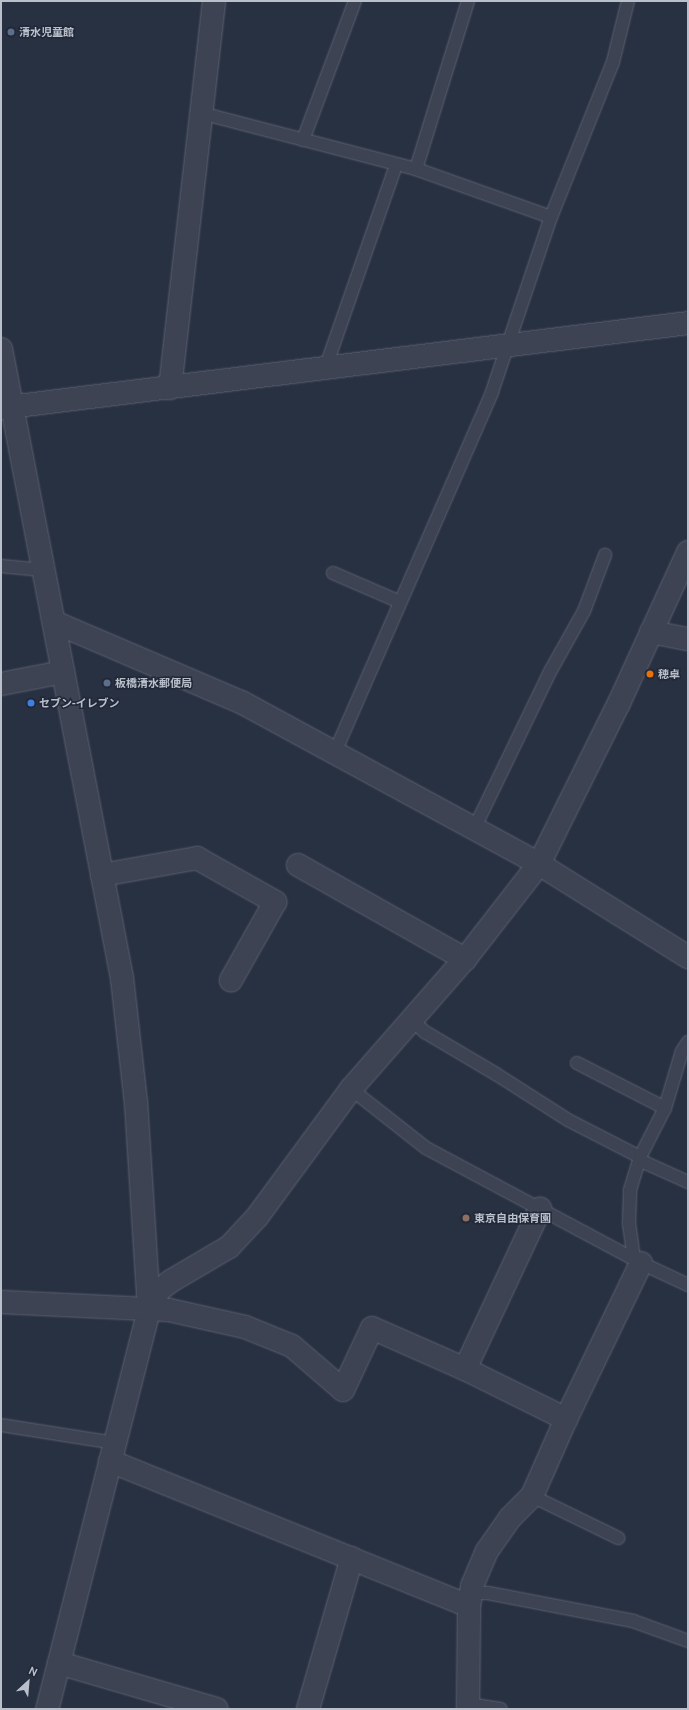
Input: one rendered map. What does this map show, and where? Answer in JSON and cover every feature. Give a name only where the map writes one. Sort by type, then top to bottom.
[{"type":"street","points":[[170,388],[214,1]]},
{"type":"street","points":[[7,408],[325,369],[507,344],[688,323]]},
{"type":"street","points":[[1,349],[7,408],[54,622],[122,978],[136,1102],[149,1310]]},
{"type":"street","points":[[48,1709],[149,1310],[159,1290],[171,1281],[229,1247],[257,1217],[351,1089],[465,959],[539,864],[619,703],[688,552]]},
{"type":"street","points":[[54,622],[243,703],[539,864],[688,955]]},
{"type":"street","points":[[651,632],[688,639]]},
{"type":"street","points":[[1,684],[63,672]]},
{"type":"street","points":[[102,876],[197,858],[275,902],[232,980]]},
{"type":"street","points":[[298,865],[465,959]]},
{"type":"street","points":[[465,1369],[540,1209]]},
{"type":"street","points":[[468,1706],[470,1599],[472,1586],[487,1550],[510,1518],[532,1496],[637,1261]]},
{"type":"street","points":[[1,1302],[169,1310],[245,1327],[292,1346],[343,1390],[372,1328],[465,1369],[566,1419]]},
{"type":"street","points":[[113,1452],[352,1558],[470,1599]]},
{"type":"street","points":[[308,1709],[352,1558]]},
{"type":"street","points":[[59,1663],[216,1709]]},
{"type":"lane","points":[[303,140],[355,1]]},
{"type":"lane","points":[[416,169],[468,1]]},
{"type":"lane","points":[[335,752],[492,392],[551,217],[614,62],[628,1]]},
{"type":"lane","points":[[201,113],[416,169],[551,217]]},
{"type":"lane","points":[[325,369],[396,165]]},
{"type":"lane","points":[[474,830],[551,670],[584,611],[605,555]]},
{"type":"lane","points":[[1,566],[43,570]]},
{"type":"lane","points":[[334,573],[400,602]]},
{"type":"lane","points":[[412,1020],[426,1032],[568,1120],[688,1182]]},
{"type":"lane","points":[[637,1261],[629,1223],[630,1190],[640,1158],[665,1108],[682,1052],[688,1042]]},
{"type":"lane","points":[[578,1063],[665,1108]]},
{"type":"lane","points":[[351,1089],[426,1148],[637,1261],[688,1285]]},
{"type":"lane","points":[[1,1425],[113,1452]]},
{"type":"lane","points":[[532,1496],[618,1538]]},
{"type":"lane","points":[[470,1599],[488,1593],[633,1621],[688,1641]]},
{"type":"lane","points":[[468,1706],[502,1709]]},
{"type":"place","name":"清水児童館","points":[[11,32]]},
{"type":"place","name":"穂卓","points":[[650,674]]},
{"type":"place","name":"板橋清水郵便局","points":[[107,683]]},
{"type":"place","name":"セブン-イレブン","points":[[31,703]]},
{"type":"place","name":"東京自由保育園","points":[[466,1218]]}]
